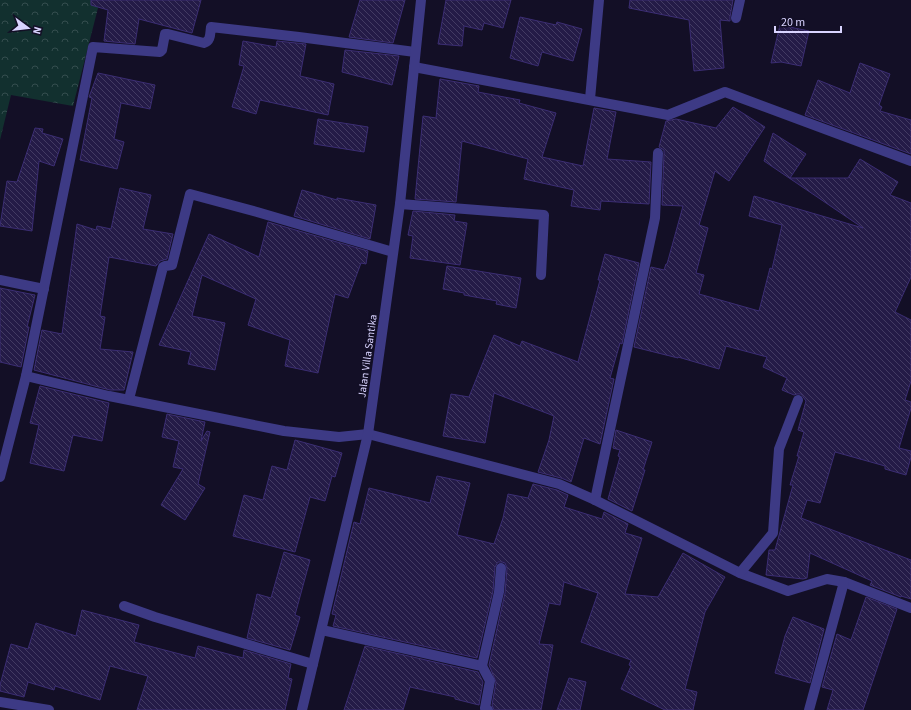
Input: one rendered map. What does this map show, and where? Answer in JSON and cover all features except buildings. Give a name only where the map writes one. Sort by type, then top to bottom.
[{"type":"street","name":"Jalan Villa Santika","points":[[302,710],[368,434],[400,204],[421,0]]},
{"type":"street","points":[[590,99],[599,0]]},
{"type":"street","points":[[736,18],[740,0]]},
{"type":"street","points":[[0,477],[26,376],[93,47],[160,52],[162,50],[165,34],[204,43],[209,40],[211,28],[299,37],[415,52]]},
{"type":"street","points":[[414,67],[590,99],[668,115],[726,92],[911,161]]},
{"type":"street","points":[[595,500],[655,218],[658,153]]},
{"type":"street","points":[[129,399],[163,267],[172,265],[190,194],[393,252]]},
{"type":"street","points":[[400,204],[544,215],[541,275]]},
{"type":"street","points":[[0,280],[44,289]]},
{"type":"street","points":[[26,376],[284,431],[339,437],[368,434],[559,484],[595,500],[740,573],[788,591],[827,579],[844,582],[911,608]]},
{"type":"street","points":[[740,573],[773,533],[780,449],[798,400]]},
{"type":"street","points":[[486,709],[490,681],[482,666],[499,592],[501,568]]},
{"type":"street","points":[[809,710],[844,582]]},
{"type":"street","points":[[124,606],[155,617],[313,664]]},
{"type":"street","points":[[322,630],[482,666]]},
{"type":"street","points":[[0,702],[49,710]]},
{"type":"green space","points":[[0,0],[102,0],[99,4],[73,106],[11,95],[0,140]]}]
